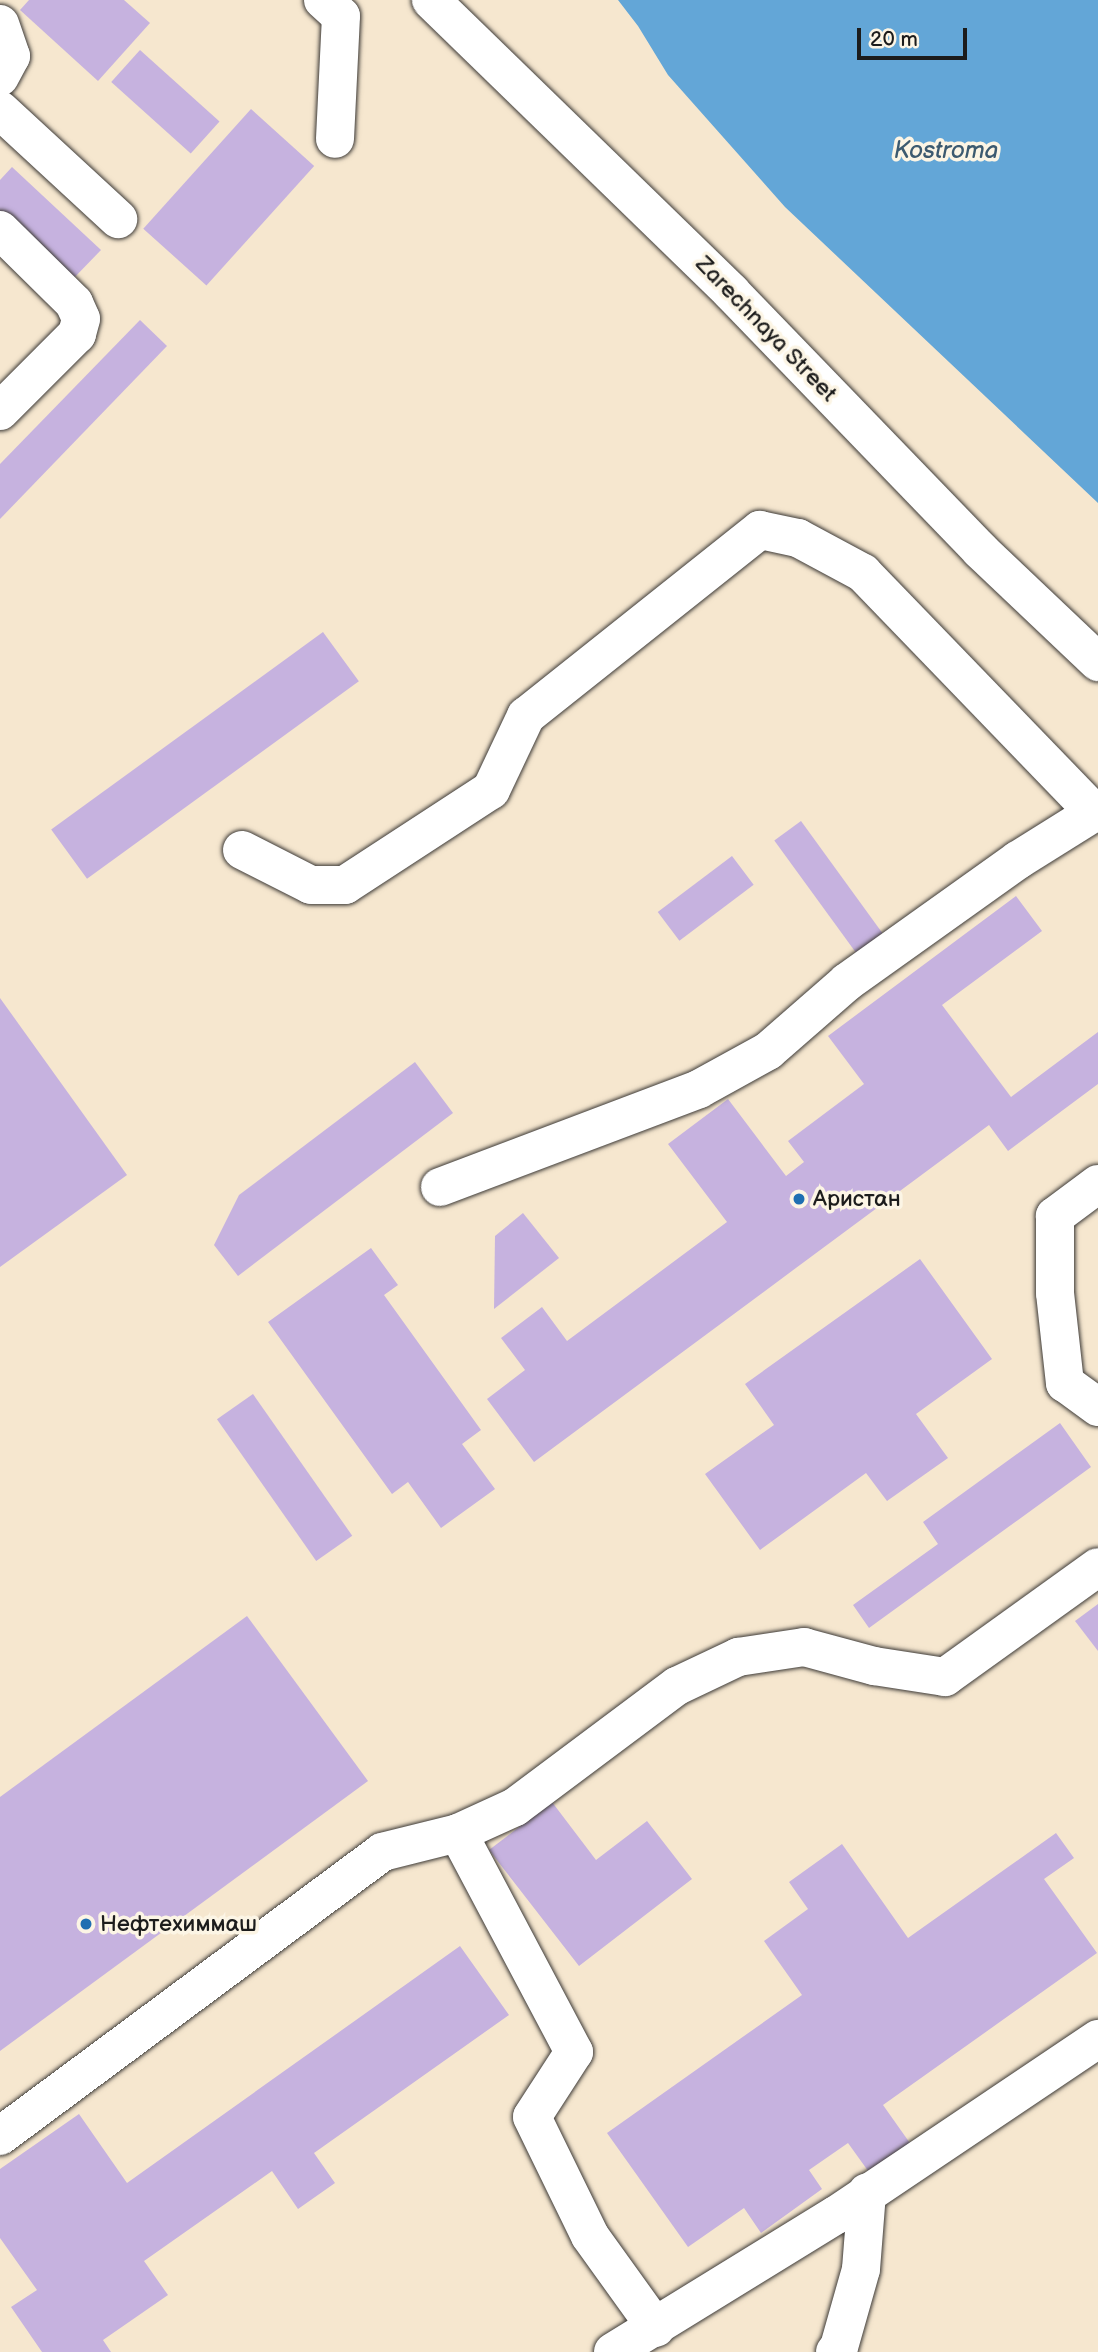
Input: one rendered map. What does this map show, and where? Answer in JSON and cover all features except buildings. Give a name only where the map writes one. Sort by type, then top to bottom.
[{"type":"street","points":[[323,0],[341,16],[335,139]]},
{"type":"street","name":"Zarechnaya Street","points":[[431,0],[731,292],[980,550],[1098,662]]},
{"type":"street","points":[[0,24],[12,56],[0,77]]},
{"type":"street","points":[[0,110],[118,219]]},
{"type":"street","points":[[0,230],[74,303],[81,319],[77,334],[0,411]]},
{"type":"street","points":[[242,850],[311,885],[345,886],[491,790],[527,716],[760,530],[798,538],[863,573],[1096,811],[1018,860],[847,982],[768,1051],[699,1089],[440,1188]]},
{"type":"street","points":[[1098,1184],[1055,1216],[1055,1293],[1065,1383],[1098,1407]]},
{"type":"street","points":[[0,2136],[382,1852],[458,1833],[515,1807],[677,1686],[738,1657],[804,1647],[874,1666],[945,1676],[1098,1567]]},
{"type":"street","points":[[458,1833],[574,2052],[532,2117],[590,2236],[656,2328]]},
{"type":"street","points":[[613,2352],[656,2328],[867,2192],[1098,2039]]},
{"type":"street","points":[[835,2352],[839,2347],[861,2269],[867,2192]]},
{"type":"water","name":"Kostroma","points":[[618,0],[1098,0],[1098,503],[785,207],[668,75],[638,26]]},
{"type":"place","name":"Аристан","points":[[799,1199]]},
{"type":"place","name":"Нефтехиммаш","points":[[86,1924]]}]
